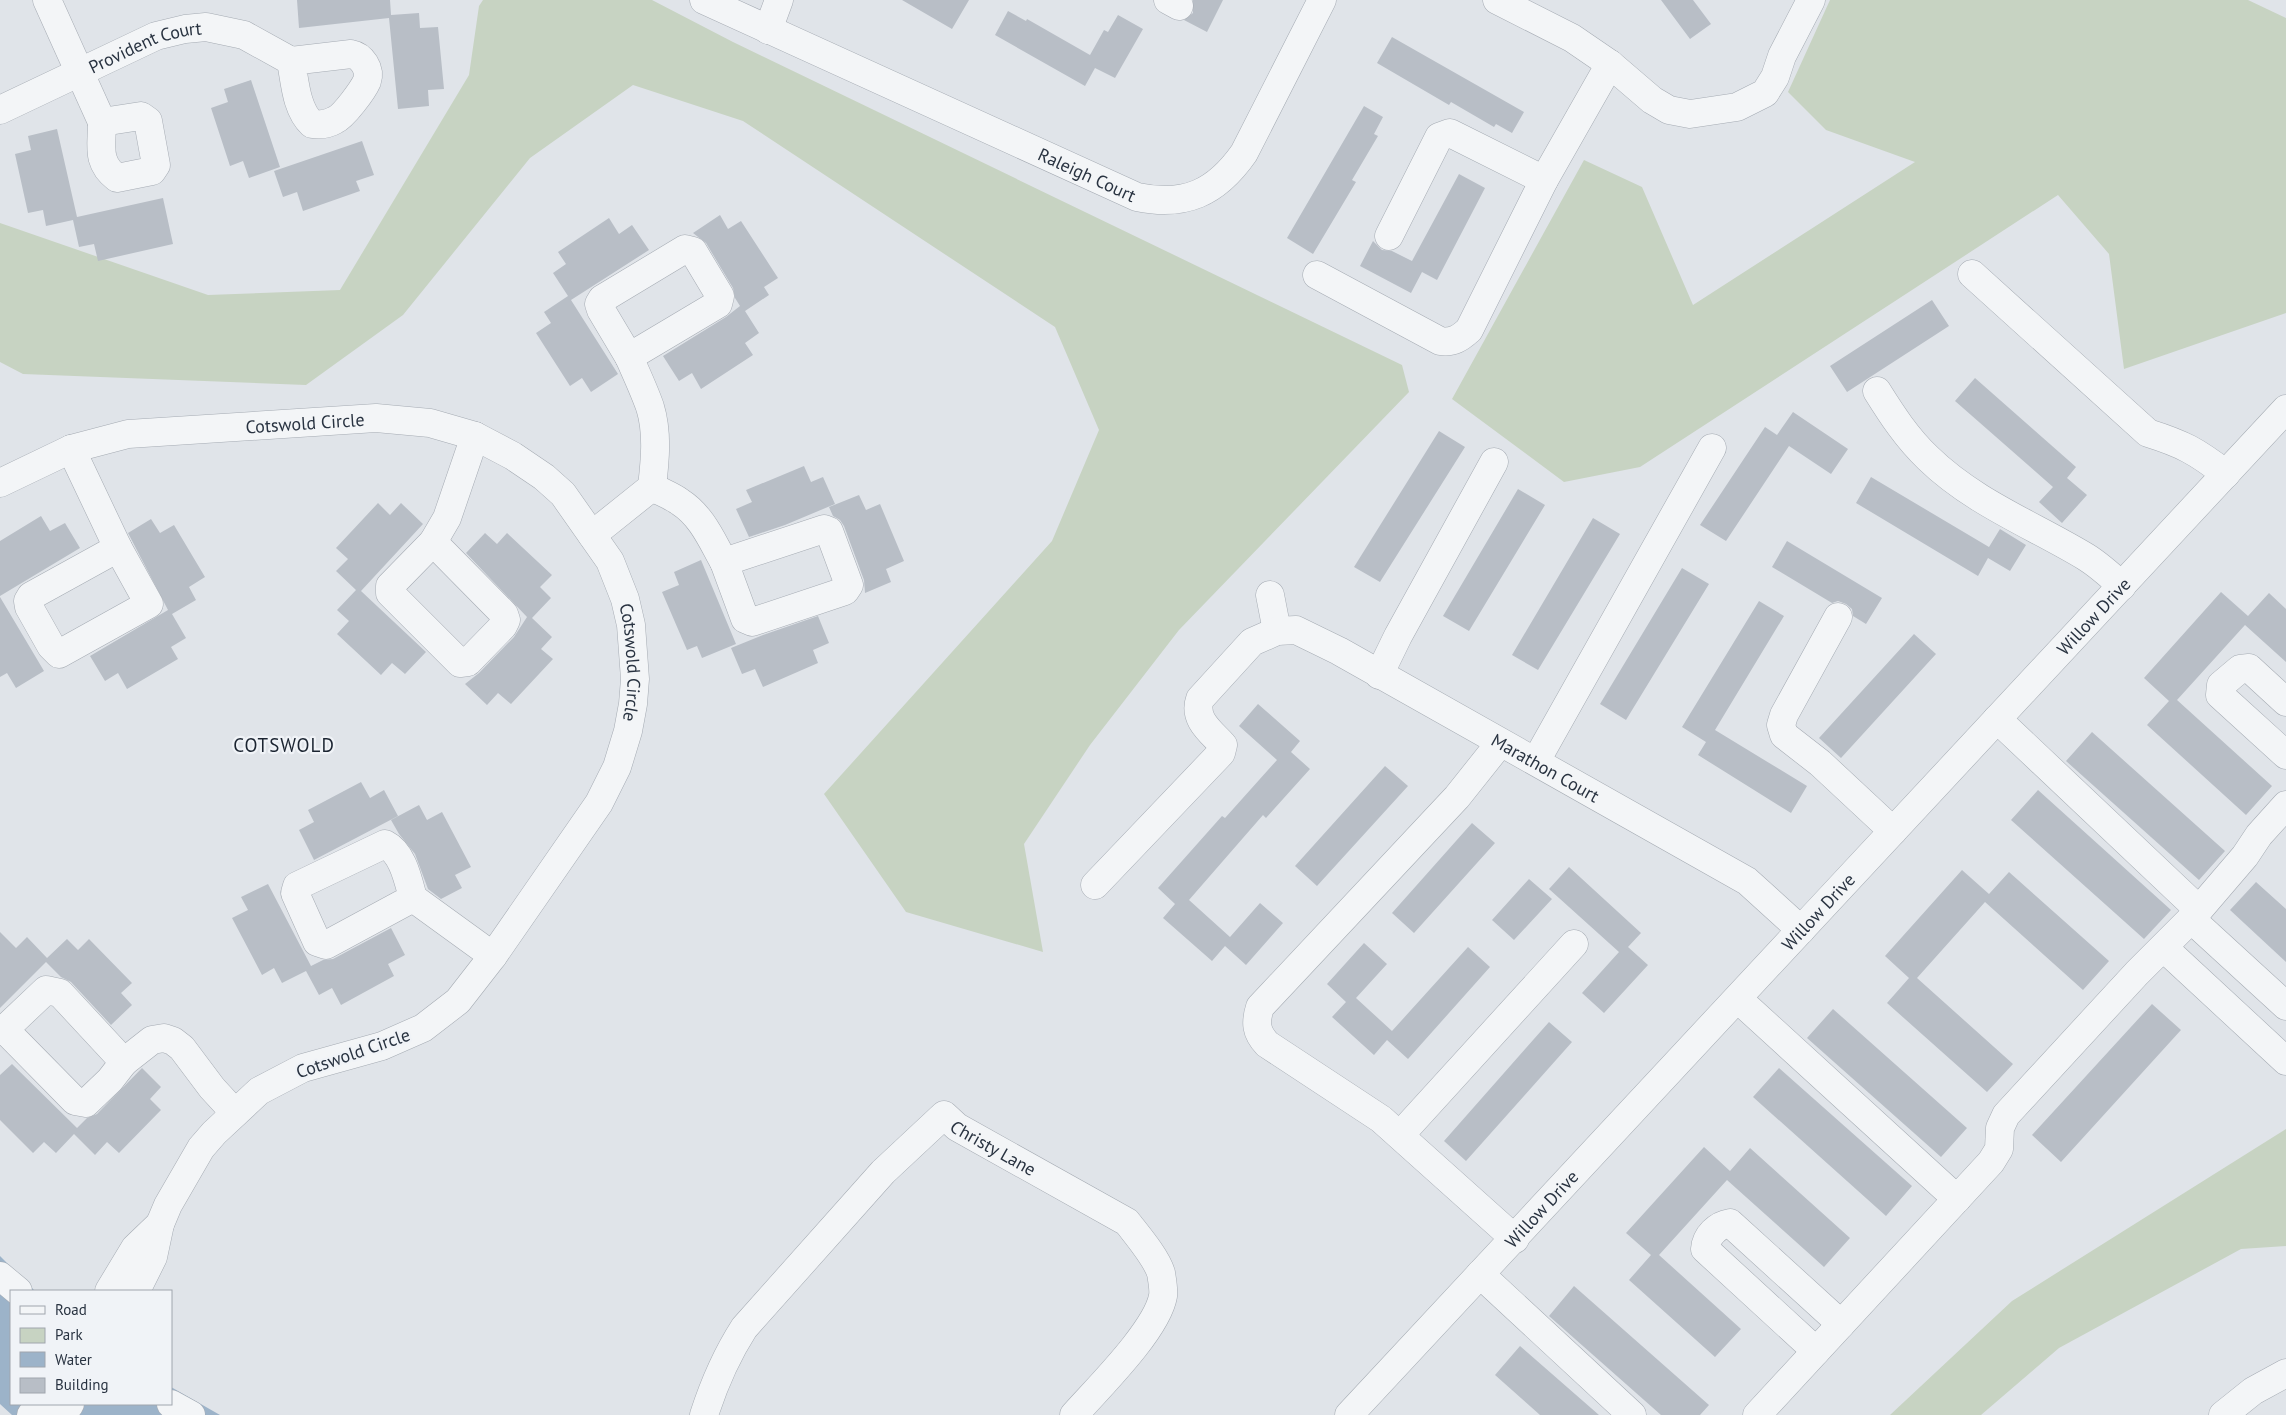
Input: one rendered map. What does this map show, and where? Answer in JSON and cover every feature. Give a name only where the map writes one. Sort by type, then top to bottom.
[{"type":"street","points":[[47,0],[102,122]]},
{"type":"street","name":"Raleigh Court","points":[[704,0],[1137,197],[1167,201],[1186,198],[1205,191],[1232,170],[1244,153],[1322,0]]},
{"type":"street","points":[[768,30],[779,0]]},
{"type":"street","points":[[1497,0],[1572,38],[1610,64],[1652,100],[1669,110],[1690,114],[1737,107],[1765,93],[1775,77],[1782,56],[1811,0]]},
{"type":"street","name":"Provident Court","points":[[0,110],[156,36],[185,29],[206,28],[244,35],[291,61]]},
{"type":"street","points":[[1317,275],[1440,341],[1455,340],[1468,330],[1544,180],[1610,64]]},
{"type":"street","points":[[1389,236],[1439,137],[1450,133],[1544,180]]},
{"type":"street","points":[[1972,274],[2148,433],[2182,444],[2199,453],[2226,474]]},
{"type":"street","points":[[592,536],[652,488],[655,431],[650,408],[629,357]]},
{"type":"street","points":[[1877,392],[1901,428],[1916,446],[1952,478],[1995,507],[2088,558],[2122,586]]},
{"type":"street","name":"Willow Drive","points":[[1349,1415],[1515,1239],[2286,408]]},
{"type":"street","name":"Cotswold Circle","points":[[0,483],[71,449],[128,434],[376,418],[430,423],[476,436],[513,456],[544,477],[569,502],[616,573],[631,625],[635,679],[628,731],[617,767],[599,803],[493,956],[458,1001],[423,1028],[382,1046],[303,1068],[260,1091],[214,1133],[201,1148],[168,1205],[160,1224],[153,1257],[136,1290]]},
{"type":"street","points":[[434,542],[447,518],[476,436]]},
{"type":"street","points":[[1536,761],[1712,448]]},
{"type":"street","points":[[71,449],[118,548]]},
{"type":"street","points":[[1379,675],[1398,636],[1494,462]]},
{"type":"street","points":[[652,488],[681,502],[692,511],[702,522],[724,562]]},
{"type":"street","points":[[1095,885],[1221,753],[1222,745],[1199,719],[1196,708],[1200,699],[1252,642],[1277,632],[1270,595]]},
{"type":"street","points":[[1838,617],[1784,715],[1781,725],[1784,735],[1820,763],[1893,831]]},
{"type":"street","name":"Marathon Court","points":[[1277,632],[1296,630],[1310,635],[1536,761],[1747,881],[1802,930]]},
{"type":"street","points":[[2286,702],[2249,668],[2240,669],[2221,685],[2220,695],[2286,755]]},
{"type":"street","points":[[1997,719],[2286,1006]]},
{"type":"street","points":[[1500,742],[1457,797],[1260,1007],[1256,1019],[1260,1037],[1267,1044],[1400,1134],[1515,1239]]},
{"type":"street","points":[[1757,1415],[1991,1162],[1999,1149],[2000,1128],[2006,1115],[2137,974],[2164,948],[2245,856],[2259,835],[2286,805]]},
{"type":"street","points":[[413,898],[493,956]]},
{"type":"street","points":[[1400,1134],[1574,944]]},
{"type":"street","points":[[2164,948],[2286,1061]]},
{"type":"street","points":[[1738,999],[1957,1199]]},
{"type":"street","points":[[124,1062],[152,1040],[164,1038],[173,1040],[182,1048],[212,1088],[236,1113]]},
{"type":"street","name":"Christy Lane","points":[[704,1415],[714,1383],[728,1353],[750,1322],[883,1172],[944,1115],[957,1127],[1126,1222],[1141,1240],[1160,1272],[1163,1295],[1153,1319],[1130,1352],[1074,1415]]},
{"type":"street","points":[[1816,1351],[1705,1249],[1706,1240],[1721,1224],[1730,1223],[1841,1324]]},
{"type":"street","name":"Cotswold Circle","points":[[109,1290],[135,1248],[160,1224]]},
{"type":"street","points":[[1480,1274],[1632,1415]]},
{"type":"street","points":[[0,1276],[17,1290]]},
{"type":"street","points":[[2223,1415],[2253,1391],[2286,1373]]},
{"type":"street","points":[[31,1415],[39,1405]]},
{"type":"street","points":[[172,1405],[191,1415]]},
{"type":"green space","points":[[483,0],[652,0],[733,42],[1402,365],[1409,392],[1179,630],[1090,745],[1024,844],[1043,952],[906,912],[824,794],[1052,541],[1099,430],[1055,327],[743,121],[633,85],[530,158],[403,315],[306,385],[23,374],[0,362],[0,223],[208,295],[340,290],[469,75],[479,6]]},
{"type":"green space","points":[[1830,0],[2248,0],[2286,18],[2286,313],[2124,369],[2109,254],[2058,195],[1640,467],[1564,482],[1452,399],[1584,160],[1642,187],[1693,305],[1915,162],[1826,130],[1788,92]]},
{"type":"green space","points":[[2286,1129],[2286,1246],[2241,1249],[2059,1348],[1981,1415],[1890,1415],[2012,1301]]},
{"type":"water","points":[[0,1256],[34,1290],[10,1290],[10,1405],[172,1405],[172,1388],[220,1415],[12,1415],[0,1404]]},
{"type":"building","points":[[297,0],[390,0],[391,15],[419,13],[420,28],[438,27],[444,89],[428,90],[429,106],[398,109],[389,18],[299,28]]},
{"type":"building","points":[[902,0],[969,0],[952,29]]},
{"type":"building","points":[[1193,0],[1223,0],[1207,32],[1184,20],[1193,13]]},
{"type":"building","points":[[1661,0],[1693,0],[1711,24],[1690,39]]},
{"type":"building","points":[[1008,11],[1026,21],[1027,19],[1090,55],[1104,30],[1108,32],[1118,15],[1143,29],[1115,78],[1095,68],[1085,86],[995,35]]},
{"type":"building","points":[[1392,37],[1524,112],[1512,133],[1496,124],[1494,127],[1451,102],[1449,105],[1377,63]]},
{"type":"building","points":[[251,80],[280,167],[249,178],[243,161],[230,166],[211,108],[228,102],[224,89]]},
{"type":"building","points":[[1364,106],[1383,117],[1374,134],[1378,136],[1352,180],[1356,182],[1313,254],[1287,238]]},
{"type":"building","points":[[57,129],[77,217],[163,198],[173,244],[98,261],[94,244],[79,247],[73,220],[46,226],[43,210],[28,213],[15,154],[31,150],[28,136]]},
{"type":"building","points":[[362,141],[374,175],[356,181],[360,191],[303,211],[297,192],[283,197],[274,171]]},
{"type":"building","points":[[1459,174],[1485,188],[1437,280],[1422,272],[1411,293],[1360,266],[1373,241],[1382,250],[1392,251],[1412,261]]},
{"type":"building","points":[[720,215],[728,229],[741,221],[778,278],[764,287],[769,295],[745,311],[759,333],[745,343],[753,355],[701,389],[692,373],[679,381],[663,356],[726,317],[740,306],[735,298],[733,288],[706,243],[693,233]]},
{"type":"building","points":[[609,218],[619,234],[632,225],[649,250],[571,300],[618,374],[591,392],[582,378],[570,386],[536,333],[551,323],[544,312],[568,296],[553,273],[566,264],[558,252]]},
{"type":"building","points":[[1932,300],[1949,326],[1847,392],[1830,366]]},
{"type":"building","points":[[1975,378],[2076,467],[2067,478],[2087,495],[2062,523],[2039,502],[2053,487],[1955,401]]},
{"type":"building","points":[[1793,412],[1848,449],[1831,474],[1789,446],[1726,541],[1700,525],[1765,427],[1777,435]]},
{"type":"building","points":[[1439,431],[1465,447],[1380,582],[1354,567]]},
{"type":"building","points":[[804,466],[811,482],[823,477],[835,504],[785,525],[749,537],[736,509],[752,502],[746,490]]},
{"type":"building","points":[[1871,477],[1989,547],[2000,529],[2026,545],[2010,571],[1988,558],[1978,576],[1856,503]]},
{"type":"building","points":[[1518,489],[1545,505],[1469,631],[1443,616]]},
{"type":"building","points":[[859,495],[866,510],[880,504],[904,561],[886,569],[891,582],[865,593],[864,580],[844,526],[840,520],[833,516],[829,507]]},
{"type":"building","points":[[378,503],[390,515],[401,503],[423,524],[361,591],[426,652],[405,674],[392,663],[381,675],[337,634],[349,621],[337,610],[356,590],[336,571],[348,559],[336,548]]},
{"type":"building","points":[[41,516],[50,531],[65,523],[80,548],[0,596],[0,541]]},
{"type":"building","points":[[1593,518],[1620,534],[1538,670],[1512,655]]},
{"type":"building","points":[[151,519],[160,533],[174,525],[205,577],[189,587],[196,600],[172,614],[186,638],[171,647],[178,659],[127,689],[118,673],[105,681],[90,656],[168,610],[128,533]]},
{"type":"building","points":[[485,533],[497,544],[507,533],[552,575],[540,587],[551,598],[532,618],[552,637],[541,649],[553,659],[511,704],[498,693],[487,705],[465,684],[479,673],[514,637],[527,617],[466,553]]},
{"type":"building","points":[[1787,541],[1882,598],[1866,624],[1853,616],[1852,609],[1846,604],[1838,601],[1832,603],[1772,567]]},
{"type":"building","points":[[701,560],[736,644],[702,658],[697,646],[687,650],[662,592],[679,585],[674,572]]},
{"type":"building","points":[[1682,568],[1709,584],[1626,720],[1600,704]]},
{"type":"building","points":[[2221,592],[2248,616],[2269,593],[2286,609],[2286,662],[2245,625],[2177,700],[2272,786],[2246,815],[2147,725],[2169,701],[2144,678]]},
{"type":"building","points":[[0,597],[44,671],[16,688],[7,673],[0,677]]},
{"type":"building","points":[[1759,601],[1784,616],[1715,730],[1807,786],[1791,813],[1698,755],[1706,742],[1682,727]]},
{"type":"building","points":[[818,616],[829,643],[813,650],[818,663],[763,687],[755,669],[742,674],[731,648]]},
{"type":"building","points":[[1914,634],[1936,654],[1841,758],[1819,738]]},
{"type":"building","points":[[1258,704],[1300,741],[1291,752],[1310,769],[1266,818],[1263,815],[1189,900],[1230,937],[1260,903],[1283,923],[1246,965],[1225,946],[1212,961],[1163,918],[1175,904],[1158,888],[1222,816],[1225,818],[1277,760],[1239,726]]},
{"type":"building","points":[[2092,732],[2225,851],[2199,880],[2066,761]]},
{"type":"building","points":[[1385,766],[1408,786],[1317,886],[1295,866]]},
{"type":"building","points":[[361,782],[370,798],[384,790],[398,816],[314,860],[299,830],[314,822],[308,810]]},
{"type":"building","points":[[2038,790],[2171,910],[2144,939],[2011,820]]},
{"type":"building","points":[[419,805],[427,820],[442,812],[471,867],[455,875],[462,888],[441,899],[428,889],[415,854],[399,834],[391,820]]},
{"type":"building","points":[[1472,823],[1495,843],[1414,933],[1392,913]]},
{"type":"building","points":[[1569,867],[1641,933],[1628,947],[1648,965],[1604,1013],[1582,993],[1619,952],[1549,889]]},
{"type":"building","points":[[1962,870],[1989,894],[2009,872],[2109,961],[2083,990],[1985,902],[1917,978],[2013,1064],[1987,1092],[1887,1003],[1909,978],[1885,956]]},
{"type":"building","points":[[1529,879],[1552,899],[1514,940],[1492,920]]},
{"type":"building","points":[[2256,882],[2286,909],[2286,962],[2230,910]]},
{"type":"building","points":[[268,884],[311,966],[323,960],[333,959],[391,928],[405,955],[388,964],[394,976],[341,1005],[332,988],[319,995],[306,971],[282,983],[274,968],[262,975],[232,918],[248,910],[241,897]]},
{"type":"building","points":[[0,932],[16,948],[27,937],[47,958],[67,939],[78,950],[89,939],[132,983],[121,993],[132,1005],[111,1025],[71,982],[61,977],[46,962],[0,1008]]},
{"type":"building","points":[[1364,943],[1387,964],[1356,998],[1392,1031],[1468,947],[1490,967],[1408,1059],[1387,1040],[1374,1055],[1332,1017],[1346,1002],[1327,984]]},
{"type":"building","points":[[2152,1004],[2181,1030],[2061,1162],[2032,1135]]},
{"type":"building","points":[[1833,1009],[1967,1128],[1941,1157],[1807,1038]]},
{"type":"building","points":[[1549,1022],[1572,1042],[1466,1161],[1444,1141]]},
{"type":"building","points":[[12,1064],[77,1128],[87,1118],[97,1114],[142,1068],[161,1087],[150,1099],[161,1110],[119,1153],[107,1142],[95,1155],[74,1134],[56,1153],[44,1142],[33,1153],[0,1120],[0,1075]]},
{"type":"building","points":[[1779,1068],[1912,1186],[1886,1216],[1753,1097]]},
{"type":"building","points":[[1704,1147],[1730,1171],[1750,1148],[1850,1238],[1824,1267],[1727,1180],[1659,1255],[1741,1329],[1715,1357],[1629,1280],[1651,1255],[1626,1233]]},
{"type":"building","points":[[1574,1286],[1709,1405],[1700,1415],[1661,1415],[1549,1316]]},
{"type":"building","points":[[1520,1346],[1599,1415],[1540,1415],[1495,1375]]},
{"type":"district","name":"COTSWOLD","points":[[284,745]]}]
